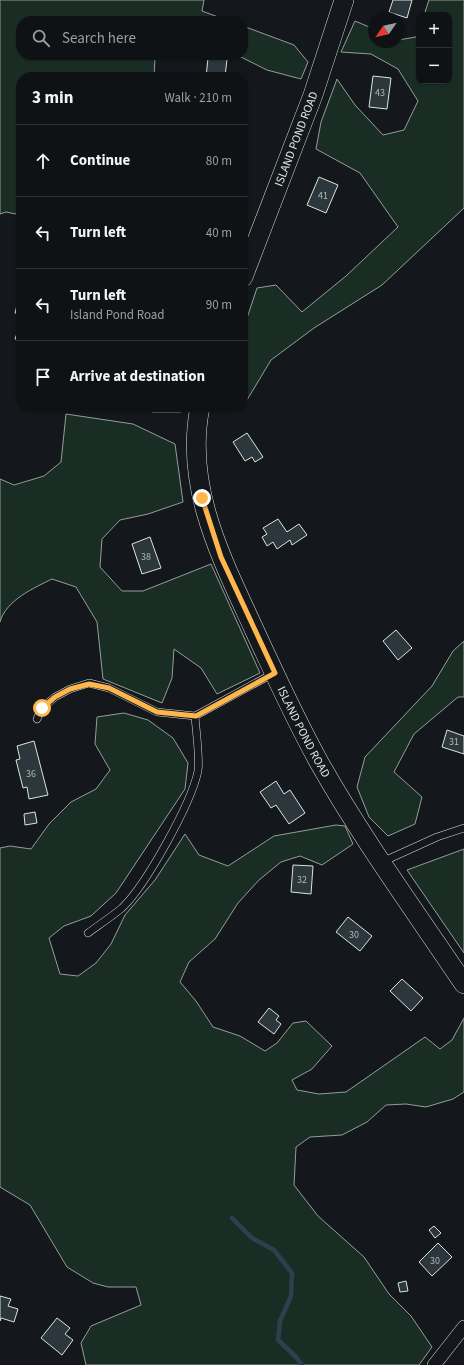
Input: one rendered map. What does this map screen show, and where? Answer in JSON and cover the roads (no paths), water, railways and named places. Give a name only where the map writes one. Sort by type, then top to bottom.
[{"type":"street","name":"ISLAND POND ROAD","points":[[248,264],[310,102],[344,0]]},
{"type":"street","name":"ISLAND POND ROAD","points":[[199,412],[196,429],[198,483],[205,513],[224,563],[275,673],[319,762],[382,862],[464,984]]},
{"type":"street","points":[[434,1365],[464,1327]]},
{"type":"lane","points":[[37,719],[42,708],[55,697],[70,689],[89,684],[109,688],[157,712],[196,716],[275,673]]},
{"type":"lane","points":[[88,933],[122,908],[143,882],[178,820],[198,770],[196,716]]},
{"type":"lane","points":[[382,862],[437,837],[464,828]]},
{"type":"waterway","points":[[232,1218],[252,1238],[274,1250],[292,1273],[291,1296],[280,1321],[278,1340],[296,1357],[302,1365]]}]
